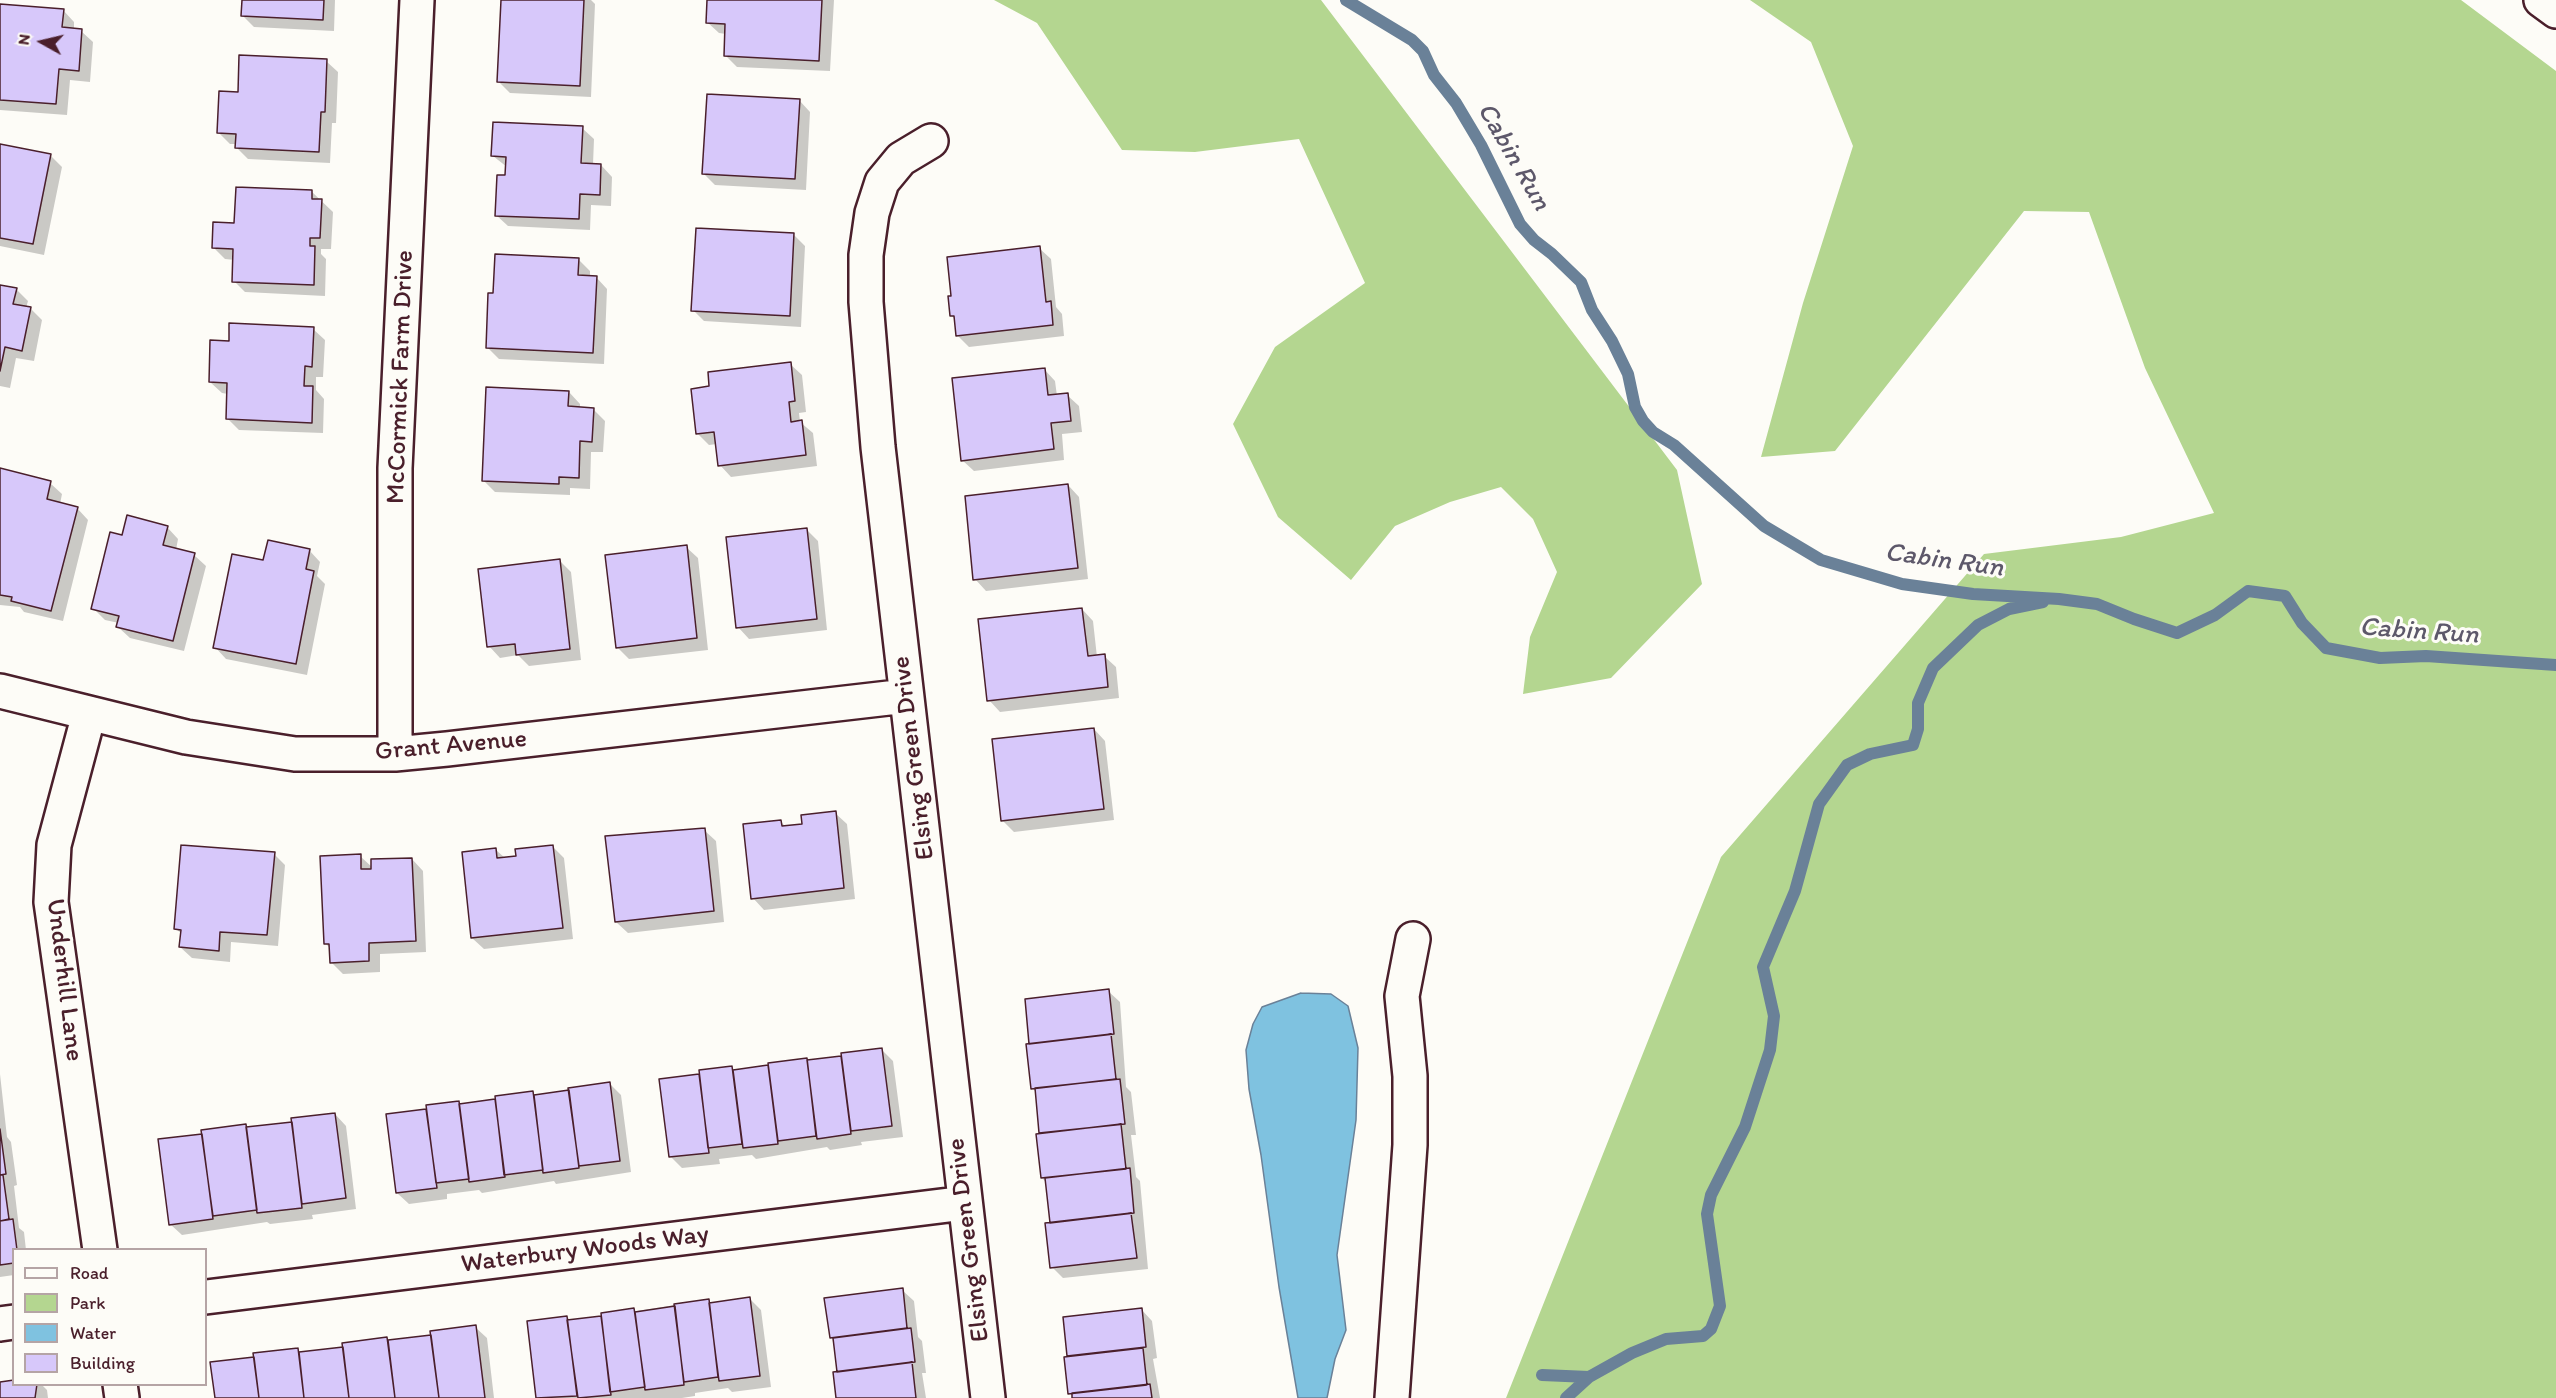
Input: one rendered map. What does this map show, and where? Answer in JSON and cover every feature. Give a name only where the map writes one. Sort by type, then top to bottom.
[{"type":"main road","name":"McCormick Farm Drive","points":[[395,754],[395,468],[417,0]]},
{"type":"main road","points":[[2541,0],[2556,11]]},
{"type":"main road","name":"Elsing Green Drive","points":[[931,141],[901,159],[882,182],[872,213],[866,255],[866,302],[878,447],[988,1398]]},
{"type":"main road","name":"Grant Avenue","points":[[0,691],[186,737],[295,754],[395,754],[906,696]]},
{"type":"main road","name":"Underhill Lane","points":[[89,714],[54,845],[51,902],[100,1248]]},
{"type":"main road","points":[[1392,1398],[1410,1134],[1410,1076],[1402,996],[1413,939]]},
{"type":"main road","name":"Waterbury Woods Way","points":[[207,1297],[965,1203]]},
{"type":"green space","points":[[994,0],[1321,0],[1677,470],[1702,584],[1611,678],[1523,694],[1530,637],[1557,572],[1533,519],[1501,487],[1450,502],[1395,526],[1351,580],[1278,517],[1233,424],[1275,347],[1365,283],[1299,139],[1195,152],[1122,150],[1037,23]]},
{"type":"green space","points":[[1750,0],[2461,0],[2556,71],[2556,1398],[1506,1398],[1721,857],[1984,554],[2121,537],[2214,513],[2145,368],[2089,212],[2024,211],[1835,451],[1761,457],[1803,303],[1853,146],[1811,42]]},
{"type":"water","points":[[1301,993],[1331,994],[1348,1006],[1358,1048],[1356,1120],[1337,1255],[1346,1330],[1335,1359],[1327,1398],[1298,1398],[1249,1089],[1246,1050],[1253,1024],[1262,1007]]},
{"type":"building","points":[[242,0],[324,0],[323,20],[241,16]]},
{"type":"building","points":[[501,0],[584,0],[580,86],[497,82]]},
{"type":"building","points":[[707,0],[822,0],[819,61],[724,56],[725,24],[706,23]]},
{"type":"building","points":[[0,4],[64,9],[62,27],[82,29],[79,71],[59,69],[56,104],[0,100]]},
{"type":"building","points":[[239,55],[327,59],[325,112],[321,112],[319,152],[235,148],[236,134],[217,133],[219,91],[238,92]]},
{"type":"building","points":[[707,94],[800,99],[795,179],[702,174]]},
{"type":"building","points":[[493,122],[583,126],[581,163],[601,164],[600,195],[580,194],[579,219],[495,216],[497,175],[505,175],[506,157],[491,156]]},
{"type":"building","points":[[0,144],[51,154],[33,244],[0,238]]},
{"type":"building","points":[[236,187],[312,190],[312,199],[322,199],[320,238],[310,238],[310,246],[315,246],[314,285],[232,282],[233,249],[212,248],[213,222],[234,223]]},
{"type":"building","points":[[696,228],[794,233],[790,316],[691,311]]},
{"type":"building","points":[[1040,246],[1046,302],[1051,301],[1053,325],[956,336],[954,316],[950,316],[948,296],[951,296],[947,257]]},
{"type":"building","points":[[495,254],[579,258],[578,275],[597,276],[593,353],[486,348],[488,293],[493,293]]},
{"type":"building","points":[[0,285],[17,288],[13,304],[31,307],[22,351],[5,347],[0,371]]},
{"type":"building","points":[[229,323],[314,327],[312,367],[305,366],[304,386],[313,386],[312,423],[226,419],[227,383],[209,382],[210,340],[229,341]]},
{"type":"building","points":[[791,362],[795,401],[789,402],[791,422],[802,420],[806,455],[718,466],[714,432],[696,434],[691,389],[709,386],[708,372]]},
{"type":"building","points":[[1045,368],[1048,395],[1068,393],[1071,421],[1051,423],[1054,449],[961,461],[952,378]]},
{"type":"building","points":[[486,387],[569,391],[568,406],[594,408],[592,442],[580,441],[579,478],[559,477],[559,484],[482,481]]},
{"type":"building","points":[[0,468],[51,481],[47,499],[78,507],[51,611],[11,601],[12,597],[0,595]]},
{"type":"building","points":[[1068,484],[1078,568],[973,580],[965,496]]},
{"type":"building","points":[[127,515],[168,526],[163,545],[195,553],[173,641],[116,627],[119,616],[91,609],[110,532],[122,535]]},
{"type":"building","points":[[807,528],[817,619],[736,628],[726,537]]},
{"type":"building","points":[[268,540],[310,549],[306,569],[314,571],[296,664],[213,648],[232,554],[263,560]]},
{"type":"building","points":[[687,545],[697,638],[616,648],[605,555]]},
{"type":"building","points":[[560,559],[570,649],[516,655],[515,644],[487,647],[478,569]]},
{"type":"building","points":[[1082,608],[1088,656],[1105,654],[1108,687],[987,701],[978,619]]},
{"type":"building","points":[[1094,728],[1104,809],[1001,821],[992,739]]},
{"type":"building","points":[[836,811],[844,888],[751,899],[743,824],[781,820],[782,826],[802,824],[801,815]]},
{"type":"building","points":[[705,828],[714,911],[615,922],[605,836]]},
{"type":"building","points":[[181,845],[275,852],[267,935],[220,932],[219,951],[179,947],[181,930],[174,929]]},
{"type":"building","points":[[553,845],[563,928],[471,938],[462,852],[496,848],[497,858],[516,856],[515,849]]},
{"type":"building","points":[[361,854],[361,869],[371,869],[371,859],[412,858],[416,941],[369,943],[369,961],[330,963],[329,944],[324,944],[320,856]]},
{"type":"building","points":[[1109,989],[1114,1034],[1029,1044],[1025,999]]},
{"type":"building","points":[[1111,1034],[1116,1079],[1031,1089],[1026,1044]]},
{"type":"building","points":[[882,1048],[892,1126],[851,1131],[841,1053]]},
{"type":"building","points":[[841,1056],[851,1134],[817,1139],[807,1060]]},
{"type":"building","points":[[807,1058],[816,1136],[778,1141],[768,1063]]},
{"type":"building","points":[[768,1065],[778,1144],[743,1148],[733,1070]]},
{"type":"building","points":[[732,1066],[742,1144],[708,1148],[699,1070]]},
{"type":"building","points":[[699,1074],[709,1153],[669,1157],[659,1079]]},
{"type":"building","points":[[1120,1079],[1125,1124],[1039,1133],[1035,1088]]},
{"type":"building","points":[[610,1082],[620,1161],[579,1166],[568,1088]]},
{"type":"building","points":[[569,1090],[579,1168],[543,1173],[534,1095]]},
{"type":"building","points":[[533,1091],[543,1170],[504,1175],[495,1096]]},
{"type":"building","points":[[495,1099],[505,1177],[469,1182],[459,1104]]},
{"type":"building","points":[[459,1101],[469,1179],[436,1183],[426,1105]]},
{"type":"building","points":[[426,1109],[437,1188],[396,1193],[386,1114]]},
{"type":"building","points":[[335,1113],[346,1198],[302,1204],[291,1118]]},
{"type":"building","points":[[292,1122],[302,1208],[257,1213],[246,1127]]},
{"type":"building","points":[[246,1124],[257,1210],[213,1216],[201,1130]]},
{"type":"building","points":[[1121,1124],[1126,1169],[1041,1178],[1036,1134]]},
{"type":"building","points":[[0,1129],[6,1174],[0,1175]]},
{"type":"building","points":[[202,1134],[213,1219],[169,1225],[158,1139]]},
{"type":"building","points":[[1130,1168],[1134,1213],[1050,1223],[1045,1178]]},
{"type":"building","points":[[0,1175],[3,1175],[9,1219],[0,1221]]},
{"type":"building","points":[[1131,1213],[1137,1258],[1050,1268],[1045,1223]]},
{"type":"building","points":[[13,1219],[17,1248],[12,1248],[12,1263],[0,1265],[0,1221]]},
{"type":"building","points":[[903,1288],[907,1328],[830,1338],[824,1298]]},
{"type":"building","points":[[750,1297],[760,1376],[719,1381],[709,1303]]},
{"type":"building","points":[[709,1299],[718,1377],[684,1382],[674,1304]]},
{"type":"building","points":[[675,1306],[684,1385],[645,1390],[635,1312]]},
{"type":"building","points":[[634,1308],[645,1387],[610,1392],[601,1313]]},
{"type":"building","points":[[1142,1308],[1146,1347],[1067,1356],[1063,1317]]},
{"type":"building","points":[[567,1316],[577,1396],[536,1398],[527,1321]]},
{"type":"building","points":[[601,1316],[611,1395],[578,1398],[567,1320]]},
{"type":"building","points":[[476,1325],[485,1398],[439,1398],[430,1331]]},
{"type":"building","points":[[911,1328],[915,1362],[837,1372],[833,1338]]},
{"type":"building","points":[[431,1335],[439,1398],[395,1398],[388,1340]]},
{"type":"building","points":[[387,1337],[395,1398],[349,1398],[342,1343]]},
{"type":"building","points":[[343,1347],[349,1398],[304,1398],[299,1352]]},
{"type":"building","points":[[298,1348],[304,1398],[259,1398],[253,1353]]},
{"type":"building","points":[[1143,1348],[1147,1385],[1068,1394],[1064,1357]]},
{"type":"building","points":[[254,1357],[259,1398],[215,1398],[210,1362]]},
{"type":"building","points":[[912,1362],[916,1398],[836,1398],[833,1372]]},
{"type":"building","points":[[12,1380],[12,1386],[37,1386],[35,1398],[0,1398],[0,1382]]},
{"type":"building","points":[[1150,1384],[1152,1398],[1072,1398],[1072,1393]]},
{"type":"waterway","name":"Cabin Run","points":[[1346,0],[1412,40],[1423,51],[1434,75],[1456,103],[1481,145],[1520,224],[1534,240],[1581,282],[1592,310],[1612,341],[1628,374],[1635,407],[1643,421],[1653,432],[1674,445],[1764,526],[1821,560],[1902,584],[1973,594],[2059,599],[2097,604],[2177,633],[2215,615],[2248,591],[2285,596],[2302,623],[2326,648],[2380,658],[2426,656],[2556,665]]},
{"type":"waterway","points":[[1566,1398],[1589,1377],[1632,1353],[1666,1339],[1703,1336],[1711,1329],[1720,1306],[1707,1214],[1711,1195],[1745,1127],[1770,1050],[1774,1016],[1763,967],[1795,891],[1819,804],[1847,765],[1870,754],[1913,745],[1918,729],[1918,703],[1933,668],[1978,625],[2009,609],[2043,602]]},
{"type":"waterway","points":[[1542,1375],[1589,1377]]}]
